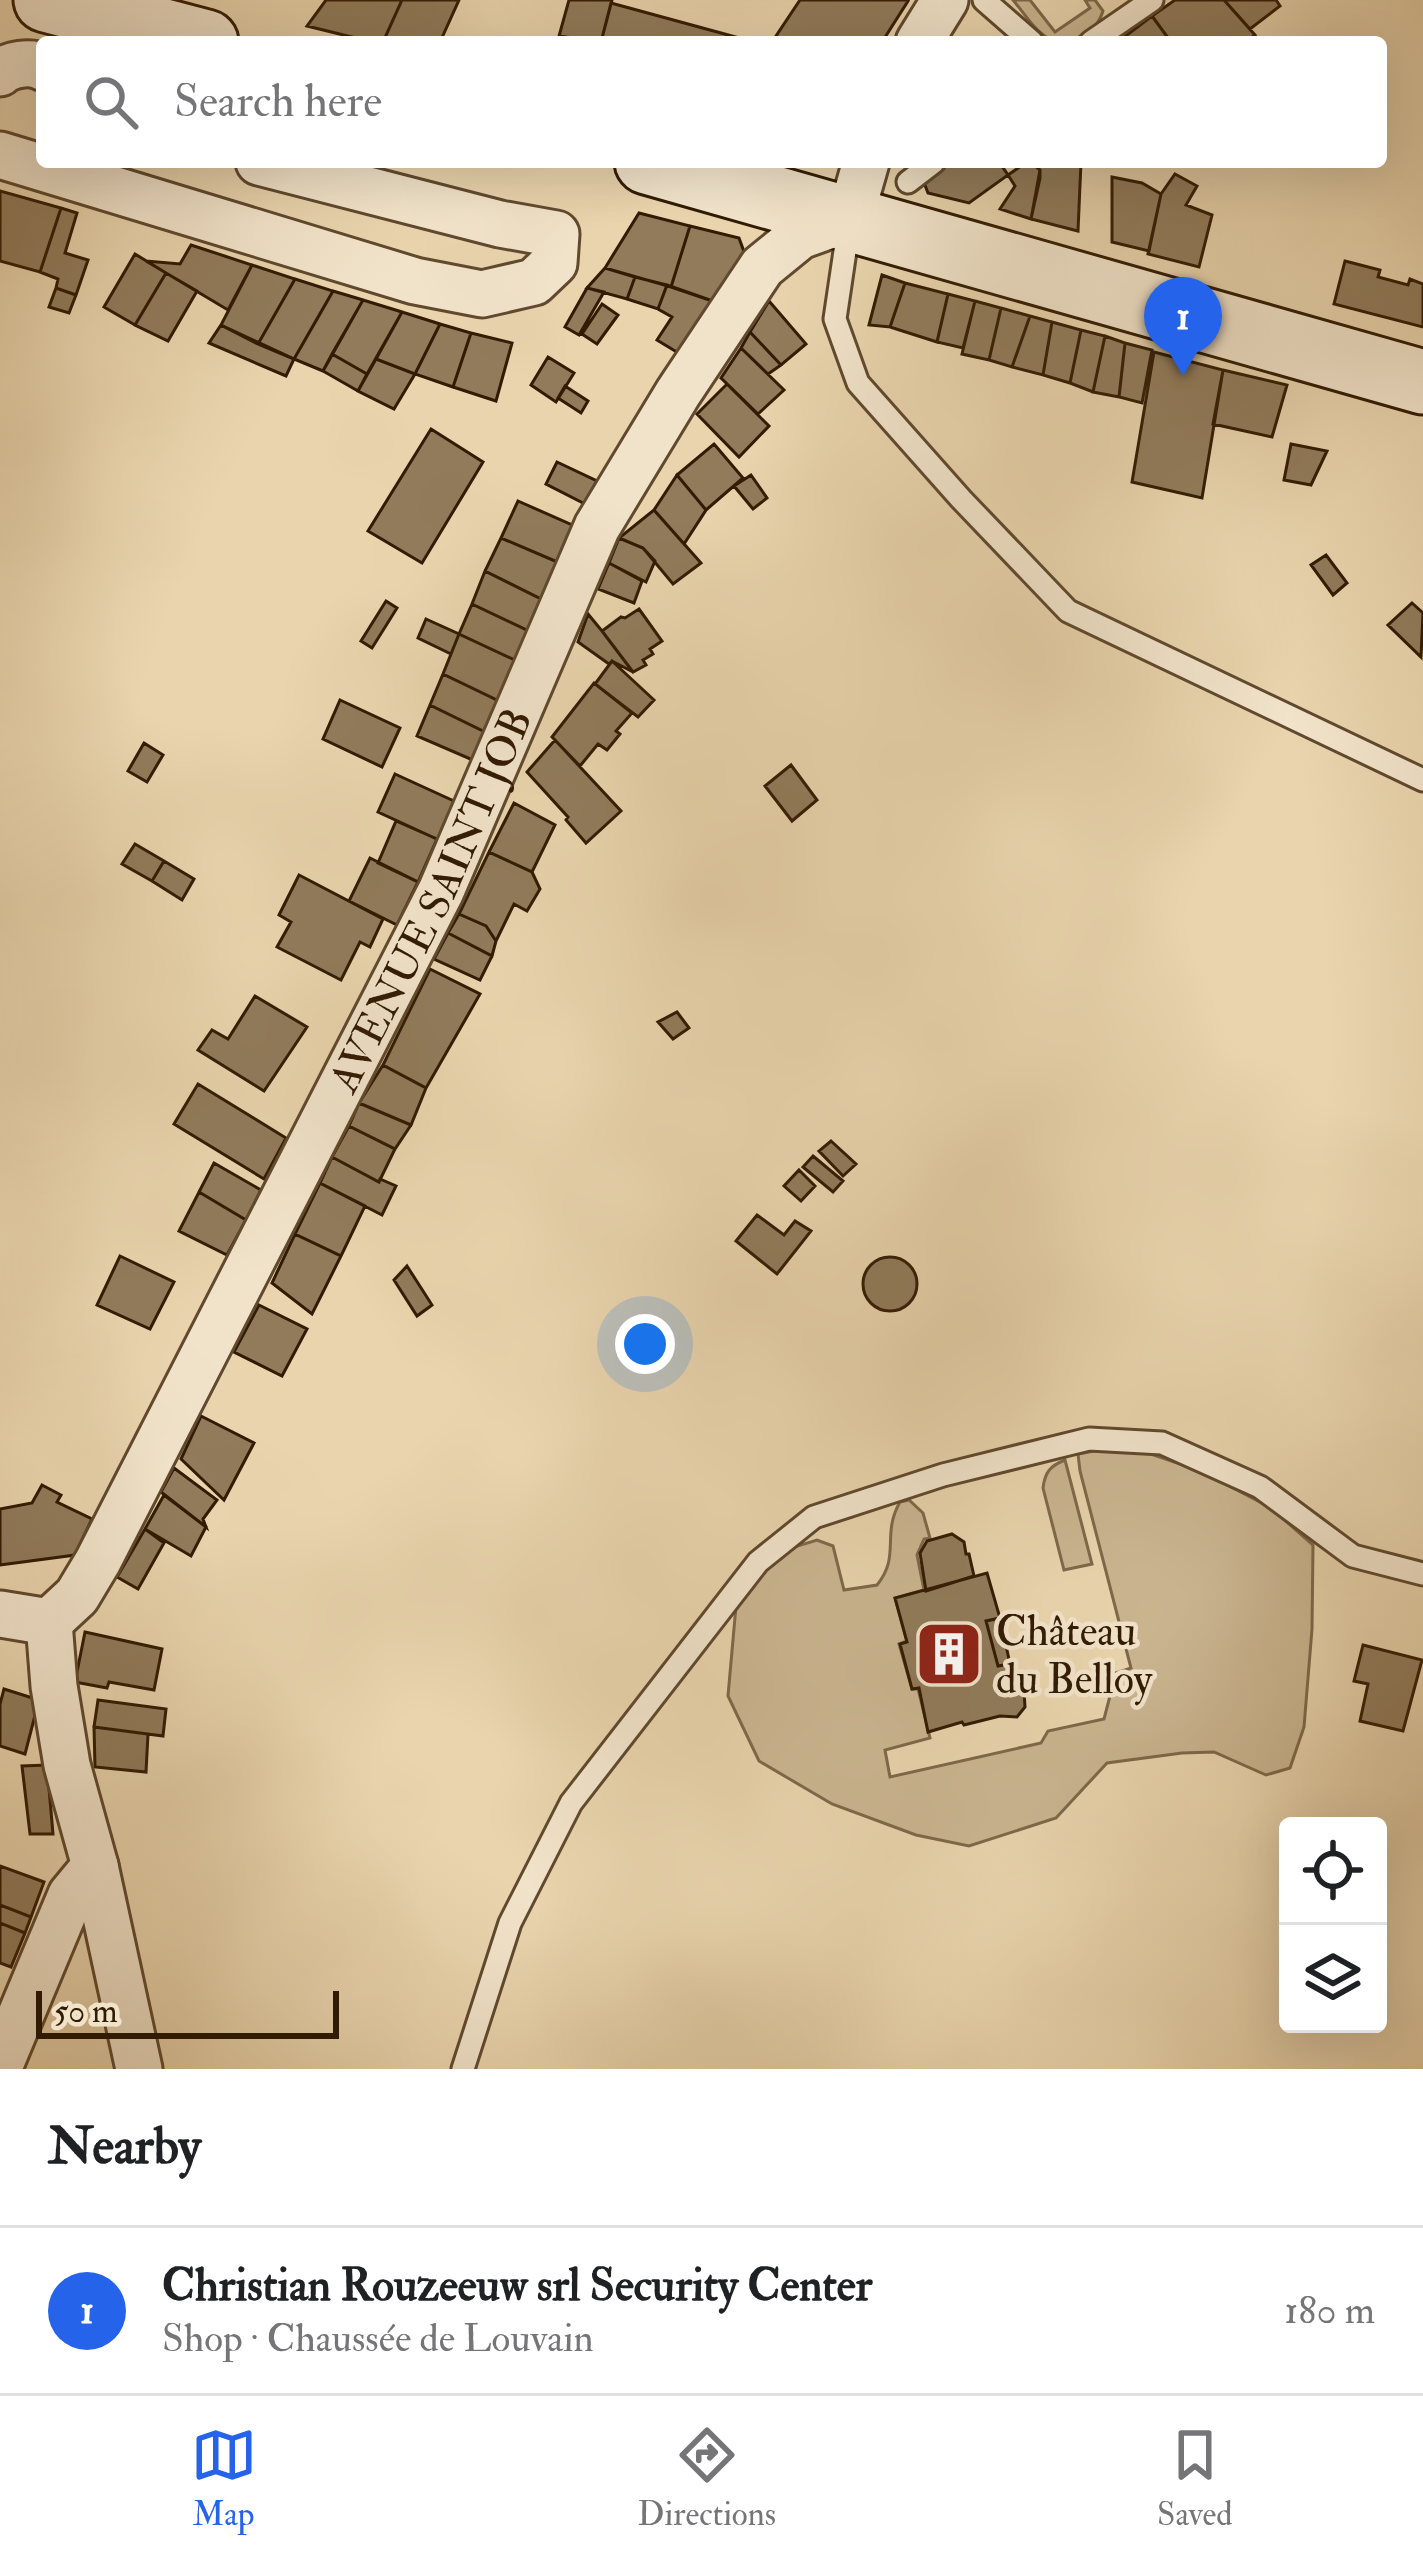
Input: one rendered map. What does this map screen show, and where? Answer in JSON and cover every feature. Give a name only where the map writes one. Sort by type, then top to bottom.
[{"type":"main road","points":[[46,0],[183,36]]},
{"type":"main road","points":[[692,168],[858,190],[1423,382]]},
{"type":"street","points":[[923,36],[945,0]]},
{"type":"street","points":[[0,73],[5,68],[36,64]]},
{"type":"street","points":[[0,155],[36,166]]},
{"type":"street","points":[[43,168],[415,281],[482,294],[534,282],[554,262],[556,234],[282,168]]},
{"type":"street","name":"AVENUE SAINT JOB","points":[[49,1622],[77,1596],[98,1561],[441,891],[597,526],[678,392],[762,267],[858,190]]},
{"type":"street","points":[[0,1614],[49,1622],[67,1765],[95,1866],[139,2069]]},
{"type":"street","points":[[0,2066],[71,1895],[95,1866]]},
{"type":"lane","points":[[984,0],[1025,36]]},
{"type":"lane","points":[[1100,36],[1152,0]]},
{"type":"lane","points":[[908,182],[926,168]]},
{"type":"lane","points":[[858,190],[835,319],[857,383],[1068,611],[1423,780]]},
{"type":"lane","points":[[463,2069],[510,1923],[571,1803],[758,1562],[814,1517],[943,1475],[1089,1439],[1162,1443],[1260,1486],[1353,1556],[1423,1574]]},
{"type":"shaded area","points":[[1013,0],[1030,0],[1055,32],[1090,8],[1085,0],[1095,0],[1103,11],[1098,22],[1079,36],[1045,36]]},
{"type":"shaded area","points":[[1105,1449],[1145,1452],[1201,1471],[1271,1508],[1313,1545],[1304,1727],[1290,1768],[1266,1775],[1214,1752],[1107,1763],[1056,1818],[969,1846],[916,1835],[832,1804],[759,1761],[728,1696],[736,1606],[755,1574],[781,1551],[817,1540],[833,1546],[844,1590],[877,1585],[888,1564],[895,1514],[900,1502],[909,1500],[923,1513],[930,1538],[924,1539],[917,1555],[924,1590],[895,1598],[907,1641],[899,1644],[912,1689],[918,1689],[930,1738],[885,1750],[890,1777],[1041,1743],[1048,1731],[1104,1719],[1116,1673],[1131,1668],[1078,1454]]},
{"type":"shaded area","points":[[1065,1460],[1092,1564],[1064,1570],[1043,1488],[1049,1470]]},
{"type":"building","points":[[326,0],[402,0],[386,36],[348,36],[307,26]]},
{"type":"building","points":[[402,0],[459,0],[443,36],[386,36]]},
{"type":"building","points":[[569,0],[612,0],[603,36],[559,36]]},
{"type":"building","points":[[800,0],[908,1],[886,36],[776,36]]},
{"type":"building","points":[[1175,0],[1224,0],[1255,35],[1167,36],[1152,16]]},
{"type":"building","points":[[1224,0],[1276,0],[1280,6],[1250,29]]},
{"type":"building","points":[[611,3],[732,36],[603,36]]},
{"type":"building","points":[[1152,16],[1167,36],[1126,36]]},
{"type":"building","points":[[940,168],[1003,168],[1008,175],[969,203],[928,193],[923,180]]},
{"type":"building","points":[[1018,168],[1040,170],[1031,219],[1000,209],[1015,186],[1008,175]]},
{"type":"building","points":[[1081,168],[1078,231],[1031,219],[1040,170]]},
{"type":"building","points":[[1175,174],[1197,186],[1186,205],[1212,215],[1199,267],[1148,254],[1161,194]]},
{"type":"building","points":[[1112,177],[1142,183],[1161,194],[1149,251],[1112,242]]},
{"type":"building","points":[[0,191],[61,208],[40,272],[0,261]]},
{"type":"building","points":[[61,208],[77,213],[65,253],[88,260],[76,295],[56,288],[58,279],[40,272]]},
{"type":"building","points":[[639,213],[690,226],[671,287],[605,268]]},
{"type":"building","points":[[690,226],[739,238],[746,257],[715,302],[671,287]]},
{"type":"building","points":[[191,245],[252,265],[228,310],[146,261],[180,264]]},
{"type":"building","points":[[135,254],[166,273],[135,325],[104,307]]},
{"type":"building","points":[[1345,261],[1380,270],[1378,277],[1423,284],[1423,327],[1334,304]]},
{"type":"building","points":[[252,265],[295,279],[258,344],[221,325]]},
{"type":"building","points":[[605,268],[635,277],[627,299],[587,288]]},
{"type":"building","points":[[166,273],[197,291],[168,341],[135,325]]},
{"type":"building","points":[[882,275],[905,283],[890,327],[869,325]]},
{"type":"building","points":[[635,277],[667,285],[658,309],[627,299]]},
{"type":"building","points":[[295,279],[333,291],[294,359],[258,344]]},
{"type":"building","points":[[905,283],[948,294],[937,342],[890,327]]},
{"type":"building","points":[[667,285],[713,301],[680,354],[657,340],[672,317],[658,309]]},
{"type":"building","points":[[56,288],[76,295],[69,313],[49,307]]},
{"type":"building","points":[[587,288],[604,292],[579,335],[565,327]]},
{"type":"building","points":[[333,291],[363,300],[323,371],[294,359]]},
{"type":"building","points":[[948,294],[975,301],[963,348],[937,342]]},
{"type":"building","points":[[363,300],[402,312],[367,374],[332,354]]},
{"type":"building","points":[[769,301],[806,344],[781,365],[750,332]]},
{"type":"building","points":[[975,301],[1001,308],[989,360],[962,354]]},
{"type":"building","points":[[602,304],[618,315],[597,344],[582,334]]},
{"type":"building","points":[[1001,308],[1030,316],[1012,367],[989,360]]},
{"type":"building","points":[[402,312],[440,324],[415,374],[376,359]]},
{"type":"building","points":[[1030,316],[1052,322],[1043,375],[1012,367]]},
{"type":"building","points":[[1052,322],[1081,330],[1070,383],[1043,375]]},
{"type":"building","points":[[440,324],[471,333],[453,387],[415,374]]},
{"type":"building","points":[[221,325],[294,359],[286,376],[209,343]]},
{"type":"building","points":[[1081,330],[1105,336],[1093,392],[1070,383]]},
{"type":"building","points":[[750,332],[781,365],[768,374],[741,348]]},
{"type":"building","points":[[471,333],[512,343],[496,401],[453,387]]},
{"type":"building","points":[[1105,336],[1125,343],[1119,397],[1093,392]]},
{"type":"building","points":[[1125,343],[1152,350],[1142,403],[1119,397]]},
{"type":"building","points":[[741,348],[784,390],[758,414],[721,378]]},
{"type":"building","points":[[1154,352],[1223,370],[1202,498],[1132,482]]},
{"type":"building","points":[[332,354],[367,374],[358,391],[323,371]]},
{"type":"building","points":[[548,357],[574,373],[556,402],[531,385]]},
{"type":"building","points":[[376,359],[415,374],[394,409],[358,391]]},
{"type":"building","points":[[1223,370],[1287,385],[1272,437],[1213,424]]},
{"type":"building","points":[[727,384],[769,426],[739,457],[697,414]]},
{"type":"building","points":[[565,386],[588,401],[581,413],[558,398]]},
{"type":"building","points":[[431,429],[483,462],[422,563],[368,531]]},
{"type":"building","points":[[714,444],[743,478],[706,510],[677,475]]},
{"type":"building","points":[[1291,444],[1327,451],[1311,485],[1284,480]]},
{"type":"building","points":[[557,462],[597,481],[585,504],[546,484]]},
{"type":"building","points":[[677,475],[706,510],[684,544],[654,510]]},
{"type":"building","points":[[751,475],[767,498],[753,509],[734,486]]},
{"type":"building","points":[[518,501],[579,528],[562,564],[501,538]]},
{"type":"building","points":[[654,510],[701,563],[673,584],[643,548],[619,538]]},
{"type":"building","points":[[501,538],[562,564],[547,602],[485,571]]},
{"type":"building","points":[[619,538],[643,548],[655,561],[646,582],[609,563]]},
{"type":"building","points":[[1326,555],[1347,583],[1333,595],[1311,565]]},
{"type":"building","points":[[609,563],[642,581],[634,603],[598,589]]},
{"type":"building","points":[[485,571],[547,602],[533,633],[472,604]]},
{"type":"building","points":[[386,601],[397,608],[372,648],[361,641]]},
{"type":"building","points":[[1412,603],[1423,613],[1421,657],[1388,625]]},
{"type":"building","points":[[472,604],[533,633],[519,662],[459,634]]},
{"type":"building","points":[[639,609],[662,641],[650,649],[653,654],[643,660],[646,665],[633,672],[602,631]]},
{"type":"building","points":[[588,614],[633,672],[612,661],[609,664],[578,642]]},
{"type":"building","points":[[426,619],[459,634],[451,654],[418,638]]},
{"type":"building","points":[[459,634],[519,662],[501,702],[443,674]]},
{"type":"building","points":[[612,661],[654,700],[638,717],[595,684]]},
{"type":"building","points":[[443,674],[501,702],[487,733],[430,705]]},
{"type":"building","points":[[594,683],[632,713],[607,750],[598,744],[580,766],[552,737]]},
{"type":"building","points":[[340,700],[400,728],[382,767],[323,739]]},
{"type":"building","points":[[430,705],[487,733],[475,761],[417,736]]},
{"type":"building","points":[[555,740],[621,811],[586,843],[527,772]]},
{"type":"building","points":[[144,743],[163,755],[147,782],[128,771]]},
{"type":"building","points":[[791,765],[817,800],[792,821],[765,786]]},
{"type":"building","points":[[395,774],[456,802],[439,840],[378,812]]},
{"type":"building","points":[[514,803],[555,825],[532,872],[489,852]]},
{"type":"building","points":[[396,821],[437,839],[418,882],[378,863]]},
{"type":"building","points":[[135,844],[164,861],[152,881],[122,864]]},
{"type":"building","points":[[489,852],[532,872],[540,889],[527,911],[514,904],[496,941],[486,926],[459,914]]},
{"type":"building","points":[[370,858],[418,882],[397,925],[349,901]]},
{"type":"building","points":[[164,861],[194,879],[182,900],[152,881]]},
{"type":"building","points":[[299,875],[383,919],[370,947],[360,942],[341,980],[277,947],[291,922],[279,915]]},
{"type":"building","points":[[459,914],[486,926],[496,941],[492,956],[448,933]]},
{"type":"building","points":[[448,933],[492,956],[480,980],[434,959]]},
{"type":"building","points":[[430,969],[480,994],[426,1088],[383,1065]]},
{"type":"building","points":[[255,996],[307,1027],[264,1091],[198,1050],[212,1030],[228,1039]]},
{"type":"building","points":[[677,1012],[689,1028],[673,1039],[658,1022]]},
{"type":"building","points":[[383,1065],[426,1088],[411,1125],[359,1103]]},
{"type":"building","points":[[198,1084],[286,1138],[264,1179],[174,1124]]},
{"type":"building","points":[[359,1103],[411,1125],[395,1149],[349,1126]]},
{"type":"building","points":[[349,1126],[395,1149],[379,1182],[332,1157]]},
{"type":"building","points":[[831,1141],[856,1164],[843,1176],[819,1151]]},
{"type":"building","points":[[813,1156],[843,1181],[833,1192],[803,1167]]},
{"type":"building","points":[[332,1157],[396,1186],[382,1215],[320,1183]]},
{"type":"building","points":[[214,1163],[261,1190],[246,1220],[199,1192]]},
{"type":"building","points":[[799,1170],[815,1186],[801,1201],[784,1186]]},
{"type":"building","points":[[320,1183],[365,1206],[341,1256],[295,1234]]},
{"type":"building","points":[[199,1192],[246,1220],[227,1255],[179,1231]]},
{"type":"building","points":[[757,1215],[784,1235],[795,1221],[811,1231],[777,1274],[736,1241]]},
{"type":"building","points":[[295,1234],[341,1256],[312,1314],[272,1283]]},
{"type":"building","points":[[120,1256],[174,1282],[150,1329],[97,1305]]},
{"type":"building","points":[[890,1257],[909,1265],[917,1284],[909,1303],[890,1311],[871,1303],[863,1284],[871,1265]]},
{"type":"building","points":[[407,1266],[432,1305],[417,1316],[394,1280]]},
{"type":"building","points":[[259,1305],[307,1329],[282,1376],[234,1352]]},
{"type":"building","points":[[201,1416],[254,1443],[224,1500],[181,1459]]},
{"type":"building","points":[[174,1468],[217,1500],[203,1519],[206,1527],[161,1492]]},
{"type":"building","points":[[42,1485],[61,1495],[57,1502],[92,1519],[75,1555],[0,1565],[0,1509],[32,1503]]},
{"type":"building","points":[[164,1495],[206,1527],[191,1556],[145,1529]]},
{"type":"building","points":[[145,1529],[164,1543],[138,1589],[117,1577]]},
{"type":"building","points":[[952,1534],[964,1542],[974,1576],[926,1591],[920,1553],[927,1541]]},
{"type":"building","name":"Château du Belloy","points":[[987,1573],[1000,1618],[986,1621],[998,1666],[1010,1664],[1016,1684],[1024,1691],[1025,1707],[1017,1717],[962,1722],[928,1732],[919,1688],[912,1689],[900,1644],[907,1642],[895,1598]]},
{"type":"building","points":[[1000,1618],[1010,1664],[998,1666],[986,1621]]},
{"type":"building","points":[[85,1632],[162,1649],[154,1690],[75,1682]]},
{"type":"building","points":[[1363,1645],[1422,1660],[1403,1731],[1360,1721],[1368,1684],[1354,1681]]},
{"type":"building","points":[[4,1689],[39,1700],[25,1754],[0,1746]]},
{"type":"building","points":[[98,1700],[166,1709],[163,1736],[94,1727]]},
{"type":"building","points":[[94,1727],[148,1734],[146,1772],[95,1767]]},
{"type":"building","points":[[47,1765],[53,1834],[30,1834],[22,1766]]},
{"type":"building","points":[[0,1866],[44,1882],[31,1917],[0,1905]]},
{"type":"building","points":[[0,1905],[31,1917],[25,1933],[0,1923]]},
{"type":"building","points":[[0,1923],[25,1933],[11,1967],[0,1963]]},
{"type":"place","name":"Christian Rouzeeuw srl Security Center","points":[[1183,376]]},
{"type":"place","name":"Château du Belloy","points":[[949,1654]]}]
